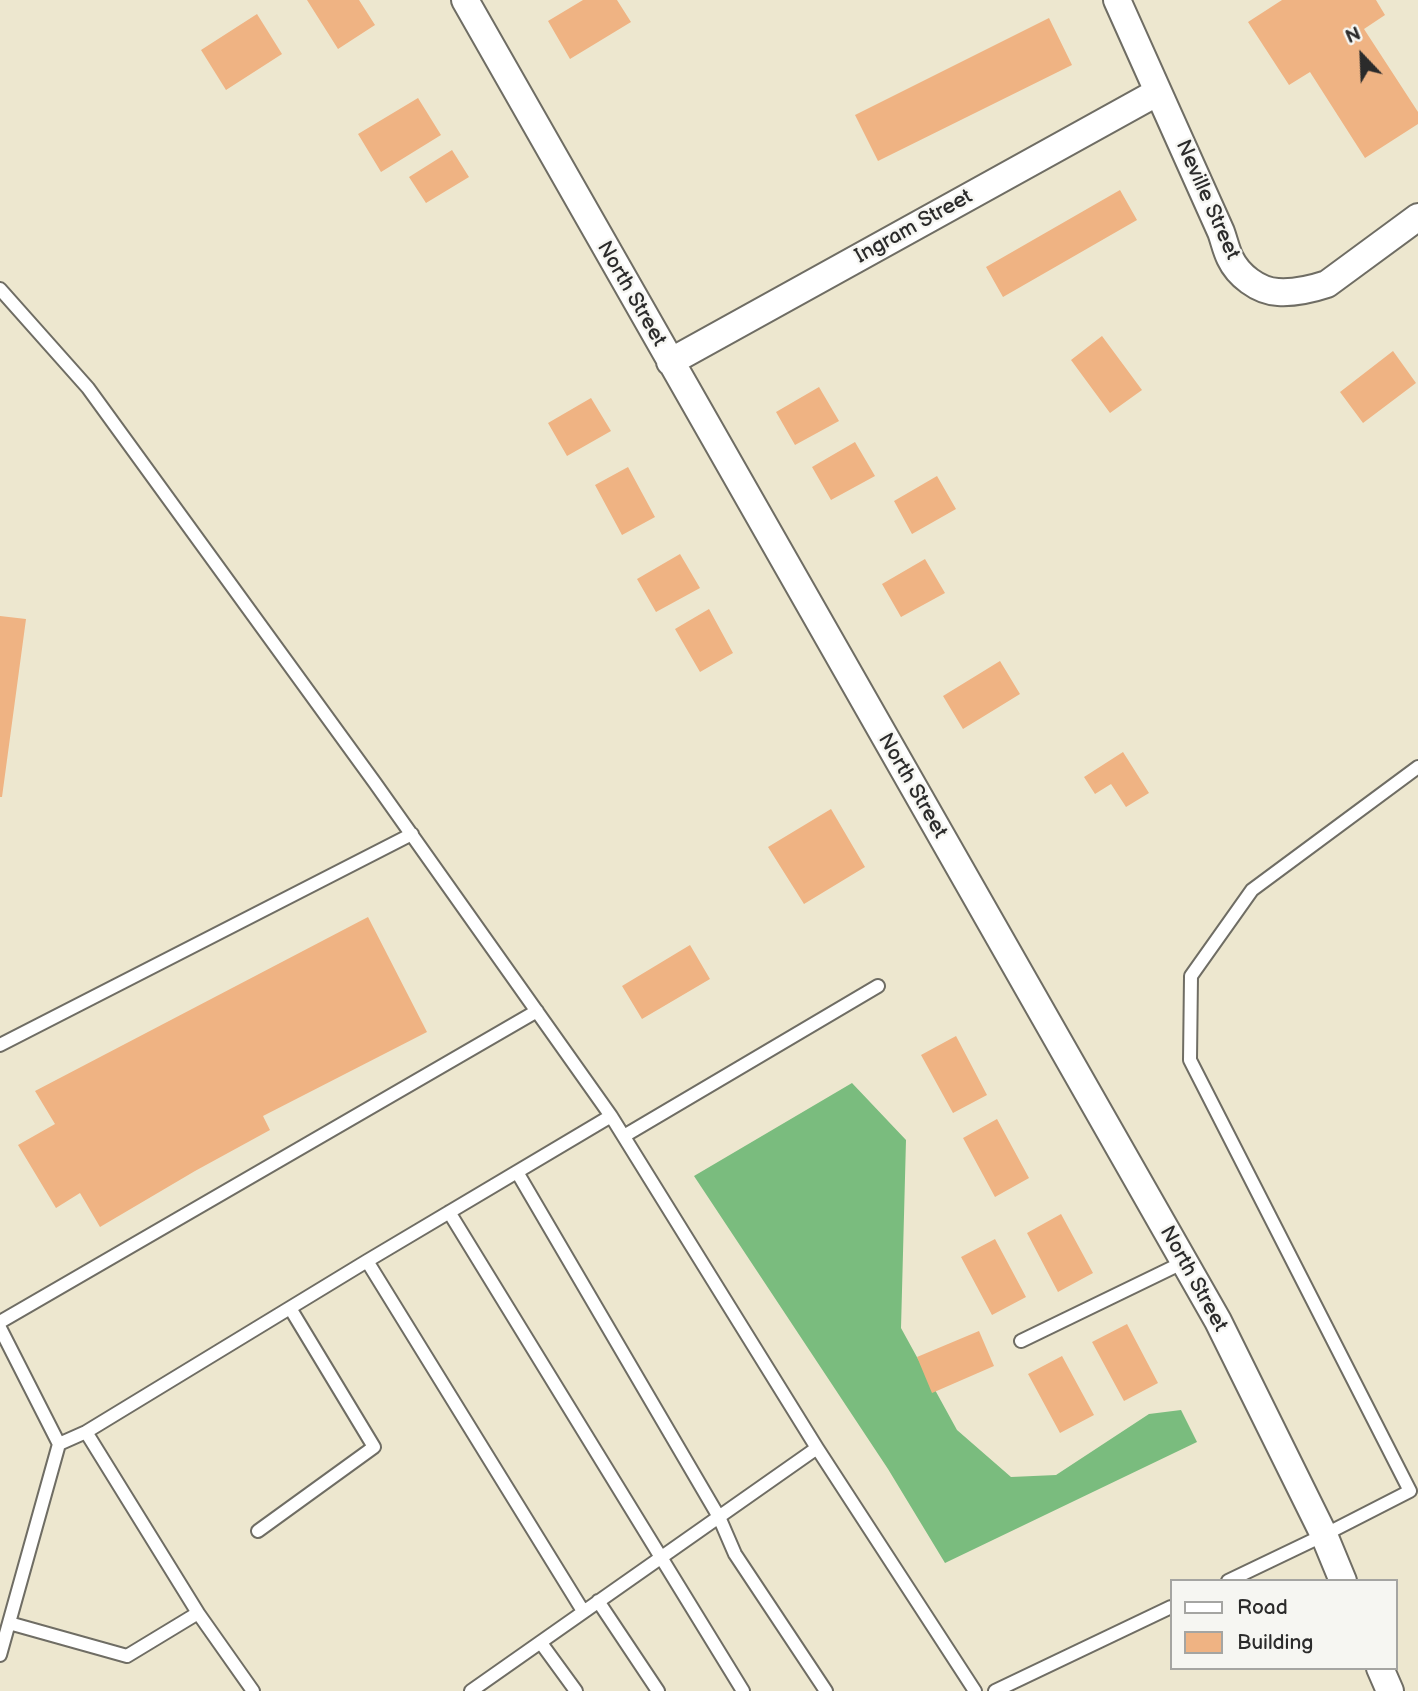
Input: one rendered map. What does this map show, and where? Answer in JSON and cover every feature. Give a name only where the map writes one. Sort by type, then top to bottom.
[{"type":"street","name":"North Street","points":[[465,0],[1218,1321],[1324,1535],[1342,1579]]},
{"type":"street","name":"Neville Street","points":[[1117,0],[1231,260],[1241,275],[1258,286],[1276,292],[1327,285],[1418,216]]},
{"type":"street","name":"Ingram Street","points":[[670,362],[1158,92]]},
{"type":"street","points":[[1381,1670],[1390,1691]]},
{"type":"lane","points":[[0,289],[88,388],[412,835],[611,1116],[817,1448],[975,1691]]},
{"type":"lane","points":[[1232,1579],[1410,1491],[1189,1060],[1191,976],[1252,890],[1418,767]]},
{"type":"lane","points":[[0,1045],[412,835]]},
{"type":"lane","points":[[624,1136],[878,986]]},
{"type":"lane","points":[[0,1322],[537,1011]]},
{"type":"lane","points":[[59,1444],[86,1432],[366,1261],[611,1116]]},
{"type":"lane","points":[[517,1172],[719,1517],[735,1554],[826,1691]]},
{"type":"lane","points":[[449,1212],[743,1691]]},
{"type":"lane","points":[[366,1261],[583,1611]]},
{"type":"lane","points":[[1021,1341],[1184,1262]]},
{"type":"lane","points":[[258,1531],[374,1447],[290,1308]]},
{"type":"lane","points":[[0,1328],[59,1444],[0,1655]]},
{"type":"lane","points":[[86,1432],[198,1613],[253,1691]]},
{"type":"lane","points":[[471,1691],[817,1448]]},
{"type":"lane","points":[[598,1601],[658,1691]]},
{"type":"lane","points":[[995,1691],[1170,1608]]},
{"type":"lane","points":[[9,1623],[127,1656],[198,1613]]},
{"type":"lane","points":[[541,1643],[576,1691]]},
{"type":"green space","points":[[852,1083],[906,1140],[901,1328],[957,1430],[1011,1477],[1056,1475],[1149,1414],[1181,1410],[1197,1442],[945,1563],[888,1469],[694,1176]]},
{"type":"building","points":[[307,0],[359,0],[375,25],[338,49]]},
{"type":"building","points":[[583,0],[617,0],[631,22],[570,59],[548,21]]},
{"type":"building","points":[[1282,0],[1376,0],[1385,15],[1364,29],[1418,112],[1418,124],[1365,158],[1310,72],[1289,85],[1248,22]]},
{"type":"building","points":[[257,14],[282,54],[226,90],[201,50]]},
{"type":"building","points":[[1049,18],[1072,65],[878,161],[855,115]]},
{"type":"building","points":[[418,98],[441,135],[381,172],[358,134]]},
{"type":"building","points":[[452,150],[469,177],[426,203],[409,177]]},
{"type":"building","points":[[1120,190],[1137,220],[1003,297],[986,267]]},
{"type":"building","points":[[1102,336],[1142,390],[1110,413],[1071,360]]},
{"type":"building","points":[[1393,351],[1416,383],[1363,423],[1340,392]]},
{"type":"building","points":[[819,387],[839,421],[795,445],[776,412]]},
{"type":"building","points":[[591,398],[611,431],[567,456],[548,423]]},
{"type":"building","points":[[855,442],[875,476],[831,500],[812,467]]},
{"type":"building","points":[[628,467],[655,517],[622,535],[595,485]]},
{"type":"building","points":[[937,476],[956,509],[912,534],[894,501]]},
{"type":"building","points":[[680,554],[700,588],[656,612],[637,579]]},
{"type":"building","points":[[925,559],[945,593],[901,617],[882,584]]},
{"type":"building","points":[[709,609],[733,653],[700,672],[675,629]]},
{"type":"building","points":[[0,616],[26,619],[2,797],[0,797]]},
{"type":"building","points":[[1000,661],[1020,694],[963,729],[943,696]]},
{"type":"building","points":[[1123,752],[1149,793],[1126,807],[1111,784],[1095,794],[1084,777]]},
{"type":"building","points":[[831,809],[865,867],[804,904],[768,847]]},
{"type":"building","points":[[368,917],[427,1032],[263,1116],[270,1130],[100,1227],[80,1193],[56,1208],[18,1145],[55,1124],[35,1091]]},
{"type":"building","points":[[690,945],[710,979],[642,1019],[622,986]]},
{"type":"building","points":[[956,1036],[987,1095],[953,1113],[921,1055]]},
{"type":"building","points":[[997,1119],[1029,1178],[995,1197],[963,1138]]},
{"type":"building","points":[[1061,1214],[1093,1273],[1058,1292],[1027,1233]]},
{"type":"building","points":[[995,1239],[1026,1297],[992,1315],[961,1257]]},
{"type":"building","points":[[1127,1324],[1158,1383],[1124,1401],[1092,1342]]},
{"type":"building","points":[[979,1331],[994,1366],[932,1393],[917,1357]]},
{"type":"building","points":[[1062,1356],[1094,1415],[1060,1433],[1028,1374]]}]
